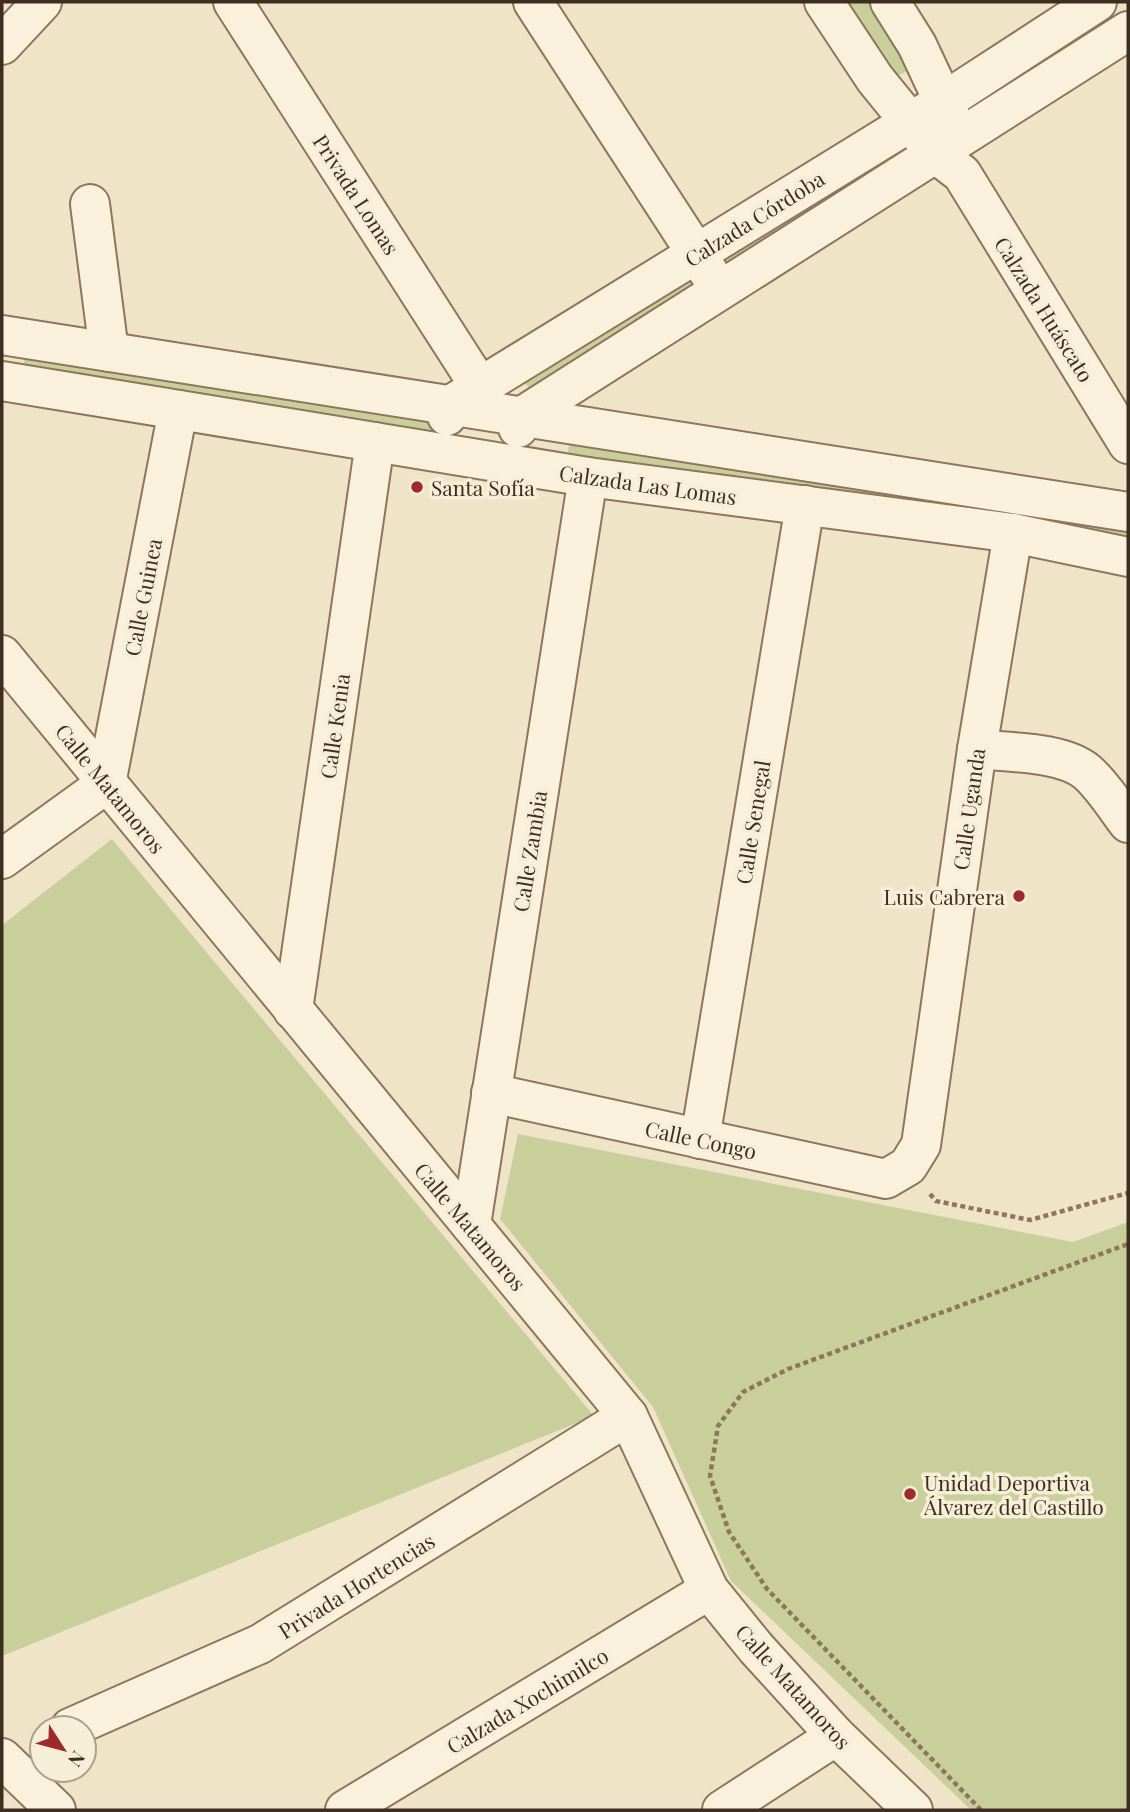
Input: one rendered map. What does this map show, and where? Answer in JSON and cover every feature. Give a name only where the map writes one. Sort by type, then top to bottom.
[{"type":"street","points":[[2,45],[42,2]]},
{"type":"street","name":"Privada Lomas","points":[[233,2],[464,396]]},
{"type":"street","points":[[533,2],[720,290]]},
{"type":"street","name":"Calzada Huáscato","points":[[824,2],[875,79],[909,122],[953,155]]},
{"type":"street","name":"Calzada Huáscato","points":[[890,2],[917,45],[943,102],[953,155],[1128,444]]},
{"type":"street","name":"Calzada Córdoba","points":[[464,396],[943,102],[1097,2]]},
{"type":"street","name":"Calzada Córdoba","points":[[521,417],[720,290],[953,155],[1128,31]]},
{"type":"street","points":[[90,204],[109,352]]},
{"type":"street","points":[[2,335],[109,352],[464,396],[521,417],[1128,512]]},
{"type":"street","name":"Calzada Las Lomas","points":[[2,382],[587,477],[1013,533],[1128,557]]},
{"type":"street","points":[[441,453],[464,396]]},
{"type":"street","name":"Calle Guinea","points":[[106,783],[178,410]]},
{"type":"street","points":[[509,464],[521,417]]},
{"type":"street","name":"Calle Kenia","points":[[293,1010],[375,442]]},
{"type":"street","name":"Calle Zambia","points":[[471,1225],[587,477]]},
{"type":"street","name":"Calle Senegal","points":[[700,1139],[805,505]]},
{"type":"street","name":"Calle Uganda","points":[[908,1166],[921,1145],[977,750],[1013,533]]},
{"type":"street","name":"Calle Matamoros","points":[[2,655],[628,1416],[709,1590],[756,1648],[836,1736],[913,1810]]},
{"type":"street","points":[[977,750],[1057,757],[1071,763],[1094,779],[1128,823]]},
{"type":"street","points":[[2,859],[106,783]]},
{"type":"street","name":"Calle Congo","points":[[491,1093],[886,1179],[908,1166]]},
{"type":"street","name":"Privada Hortencias","points":[[98,1716],[260,1644],[628,1416]]},
{"type":"street","name":"Calzada Xochimilco","points":[[345,1810],[709,1590]]},
{"type":"street","points":[[722,1810],[836,1736]]},
{"type":"street","points":[[2,1758],[56,1810]]},
{"type":"path","points":[[908,1166],[936,1201],[1030,1220],[1128,1193]]},
{"type":"path","points":[[981,1810],[759,1577],[729,1532],[710,1476],[718,1426],[743,1392],[788,1369],[1128,1244]]},
{"type":"green space","points":[[840,2],[874,2],[913,68],[888,81]]},
{"type":"green space","points":[[909,138],[927,159],[536,394],[519,378]]},
{"type":"green space","points":[[25,347],[449,406],[443,444],[23,376]]},
{"type":"green space","points":[[572,434],[1128,513],[1128,550],[565,464]]},
{"type":"green space","points":[[112,839],[594,1416],[2,1656],[2,925]]},
{"type":"green space","name":"Unidad Deportiva Álvarez del Castillo","points":[[518,1134],[1073,1242],[1128,1222],[1128,1810],[971,1810],[731,1581],[653,1407],[500,1219]]},
{"type":"place","name":"Santa Sofía","points":[[417,487]]},
{"type":"place","name":"Luis Cabrera","points":[[1019,896]]},
{"type":"place","name":"Unidad Deportiva Álvarez del Castillo","points":[[910,1494]]}]
